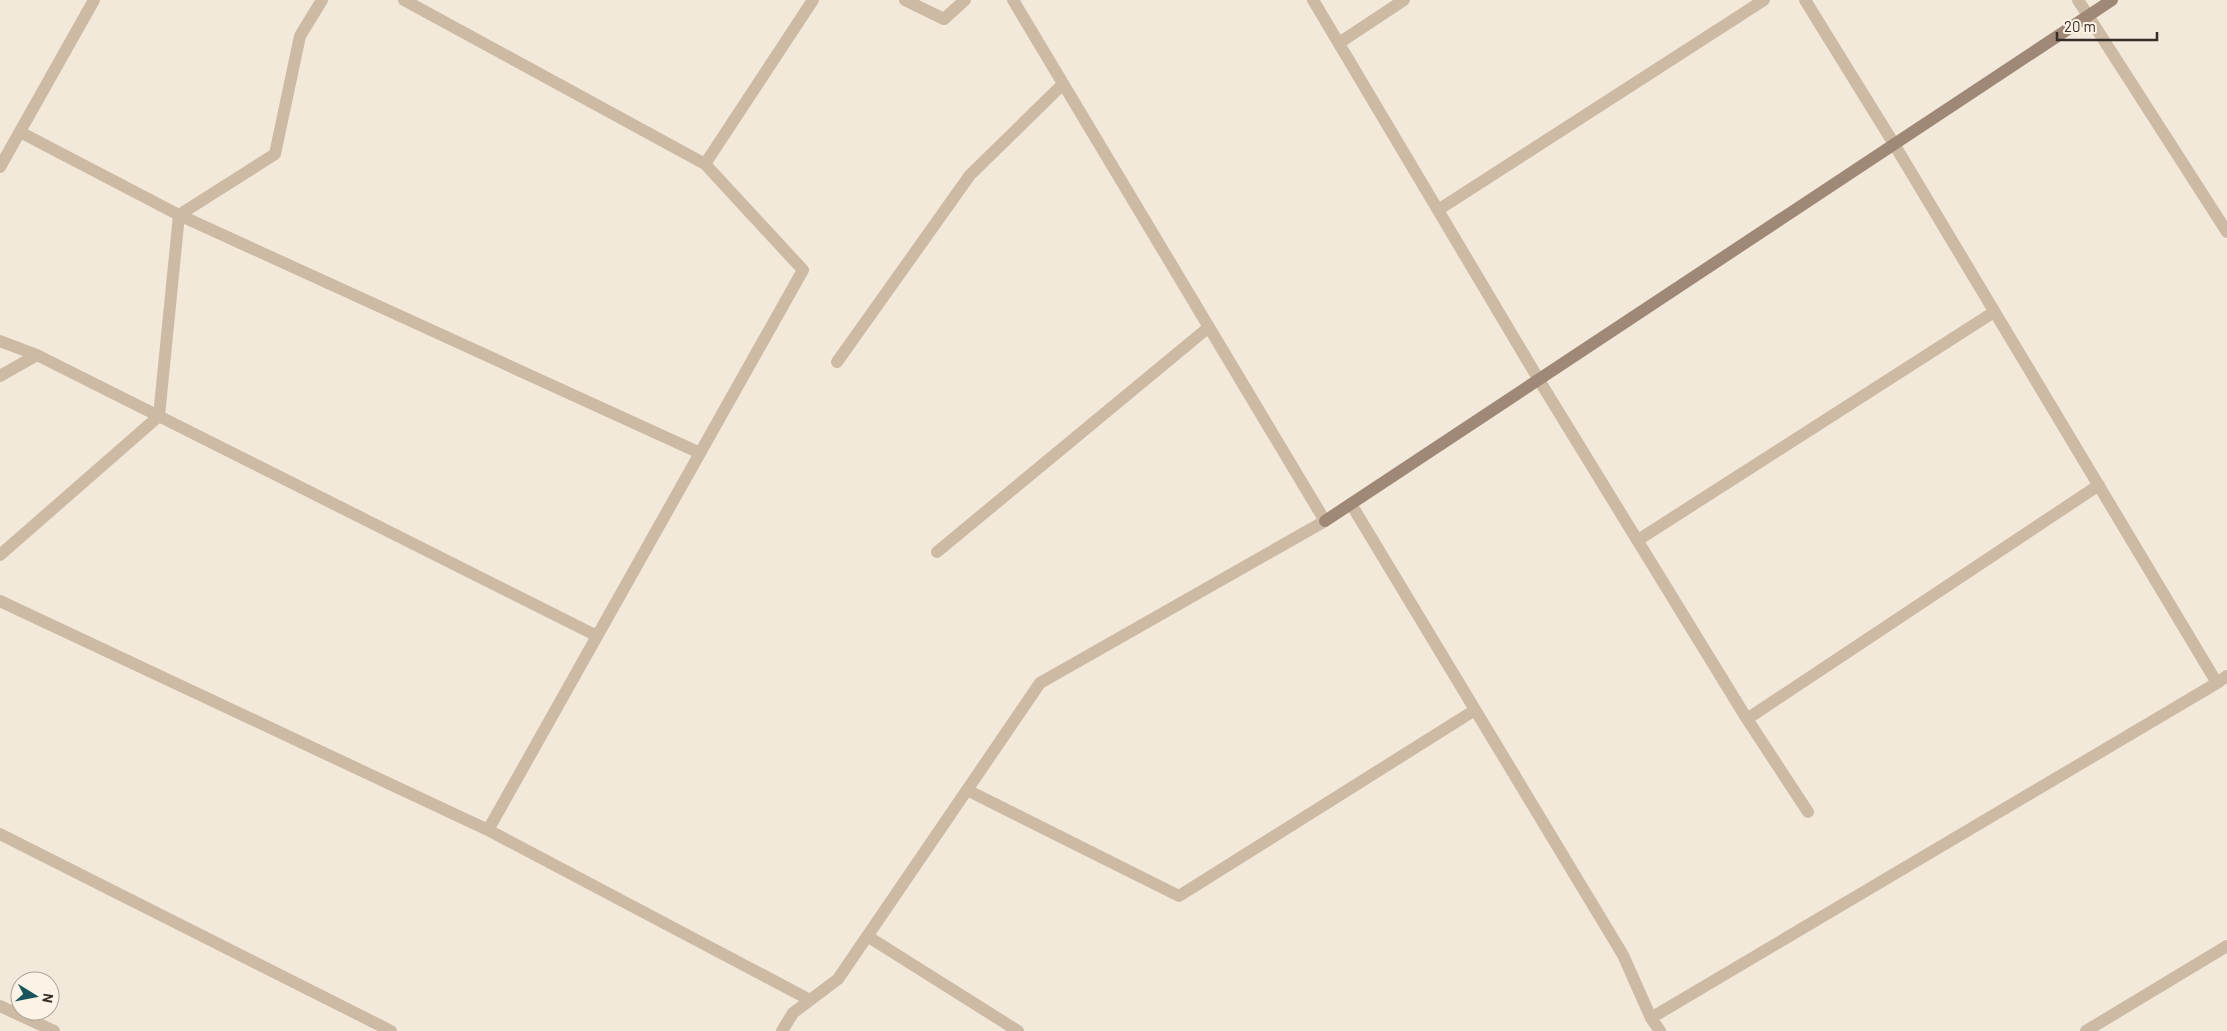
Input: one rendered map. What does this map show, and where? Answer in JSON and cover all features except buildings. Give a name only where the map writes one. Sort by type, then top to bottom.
[{"type":"street","points":[[0,167],[94,0]]},
{"type":"street","points":[[178,215],[275,154],[300,36],[322,0]]},
{"type":"street","points":[[404,0],[705,164],[804,270],[488,830]]},
{"type":"street","points":[[705,164],[813,0]]},
{"type":"street","points":[[904,0],[944,19],[965,0]]},
{"type":"street","points":[[1013,0],[1325,521]]},
{"type":"street","points":[[1313,0],[1538,380],[1638,540],[1746,719],[1808,812]]},
{"type":"street","points":[[1339,43],[1404,0]]},
{"type":"street","points":[[1438,210],[1764,0]]},
{"type":"street","points":[[1645,1031],[1651,1018],[2222,679],[2099,485],[1805,0]]},
{"type":"street","points":[[2078,0],[2227,232]]},
{"type":"street","points":[[782,1031],[793,1013],[838,979],[1040,683],[1325,521],[2112,0]]},
{"type":"street","points":[[837,362],[970,175],[1063,84]]},
{"type":"street","points":[[20,132],[178,215],[700,453]]},
{"type":"street","points":[[0,555],[159,416],[178,215]]},
{"type":"street","points":[[1638,540],[1994,312]]},
{"type":"street","points":[[936,552],[1209,327]]},
{"type":"street","points":[[0,341],[37,355],[597,636]]},
{"type":"street","points":[[0,376],[37,355]]},
{"type":"street","points":[[1746,719],[2099,485]]},
{"type":"street","points":[[1351,504],[1623,955],[1651,1018],[1660,1031]]},
{"type":"street","points":[[0,601],[488,830],[810,1000]]},
{"type":"street","points":[[967,790],[1179,896],[1475,710]]},
{"type":"street","points":[[0,834],[391,1031]]},
{"type":"street","points":[[867,936],[1018,1031]]},
{"type":"street","points":[[2086,1031],[2227,946]]},
{"type":"street","points":[[0,1006],[54,1031]]}]
